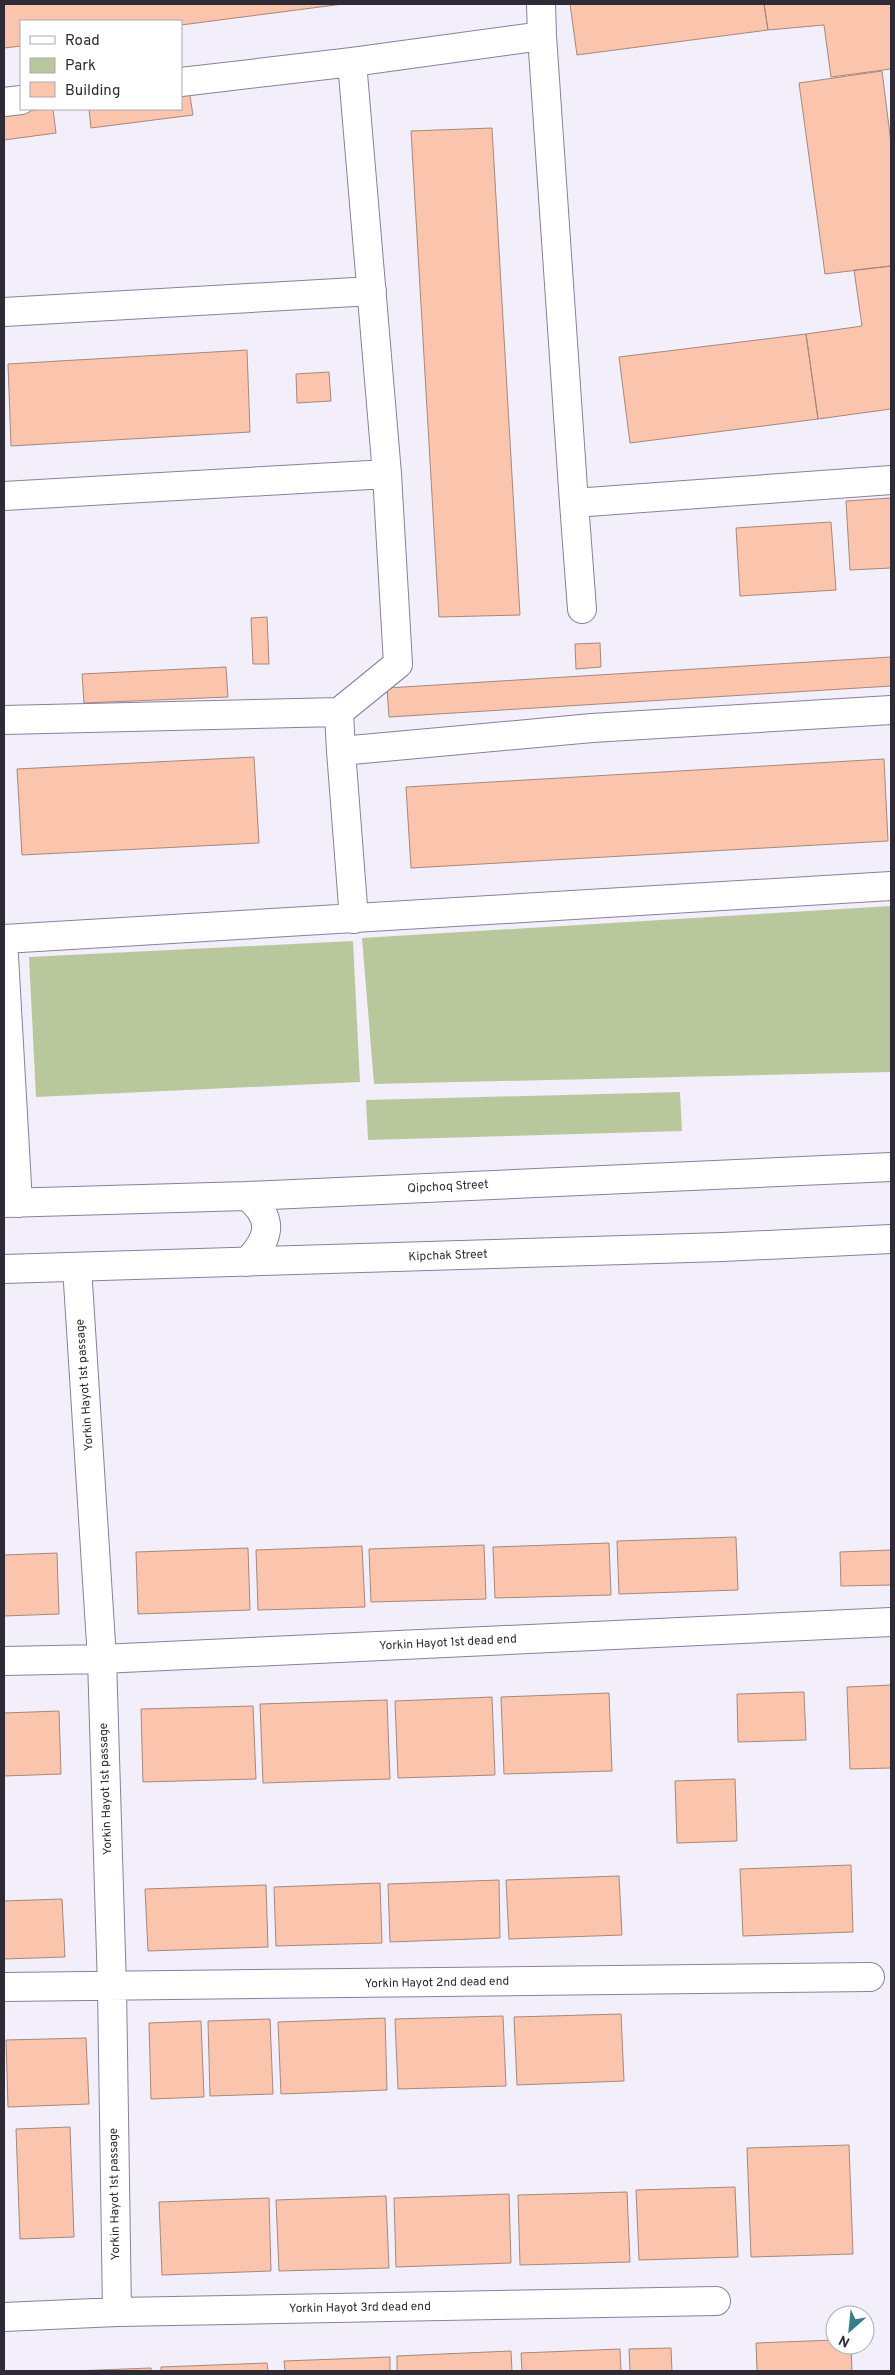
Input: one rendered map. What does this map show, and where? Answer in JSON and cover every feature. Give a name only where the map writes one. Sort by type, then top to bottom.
[{"type":"street","points":[[541,4],[582,609]]},
{"type":"street","points":[[182,82],[352,62],[542,36]]},
{"type":"street","points":[[4,720],[338,712],[398,664],[387,474],[352,62]]},
{"type":"street","points":[[4,102],[20,100]]},
{"type":"street","points":[[4,312],[372,291]]},
{"type":"street","points":[[4,496],[387,474]]},
{"type":"street","points":[[574,503],[891,480]]},
{"type":"street","points":[[341,751],[592,728],[891,710]]},
{"type":"street","points":[[338,712],[354,919]]},
{"type":"street","points":[[4,939],[891,886]]},
{"type":"street","points":[[4,956],[11,1203]]},
{"type":"street","name":"Qipchoq Street","points":[[11,1203],[247,1196],[891,1167]]},
{"type":"street","points":[[247,1196],[262,1213],[267,1230],[261,1247],[247,1262]]},
{"type":"street","name":"Kipchak Street","points":[[4,1269],[713,1248],[891,1239]]},
{"type":"street","name":"Yorkin Hayot 1st passage","points":[[77,1267],[102,1659],[112,1987],[117,2312]]},
{"type":"street","name":"Yorkin Hayot 1st dead end","points":[[4,1661],[102,1659],[891,1622]]},
{"type":"street","name":"Yorkin Hayot 2nd dead end","points":[[4,1987],[870,1977]]},
{"type":"street","name":"Yorkin Hayot 3rd dead end","points":[[4,2317],[117,2312],[716,2301]]},
{"type":"green space","points":[[891,906],[891,1072],[374,1084],[362,938]]},
{"type":"green space","points":[[353,941],[360,1082],[36,1097],[29,957]]},
{"type":"green space","points":[[680,1092],[682,1131],[368,1140],[366,1100]]},
{"type":"building","points":[[4,4],[343,4],[182,25],[182,20],[20,20],[20,46],[4,48]]},
{"type":"building","points":[[570,4],[764,4],[768,30],[577,55]]},
{"type":"building","points":[[764,4],[891,4],[891,69],[831,77],[824,25],[768,30]]},
{"type":"building","points":[[882,71],[891,143],[891,266],[825,274],[799,83]]},
{"type":"building","points":[[182,90],[189,90],[193,115],[91,128],[89,110],[182,110]]},
{"type":"building","points":[[34,110],[53,110],[56,133],[4,140],[4,114]]},
{"type":"building","points":[[492,128],[520,615],[439,617],[411,131]]},
{"type":"building","points":[[891,266],[891,409],[818,419],[806,334],[862,326],[854,270]]},
{"type":"building","points":[[806,334],[818,419],[630,443],[619,357]]},
{"type":"building","points":[[247,350],[250,432],[11,446],[8,364]]},
{"type":"building","points":[[329,372],[331,401],[297,403],[296,374]]},
{"type":"building","points":[[891,498],[891,568],[850,570],[846,501]]},
{"type":"building","points":[[831,522],[836,590],[740,596],[736,528]]},
{"type":"building","points":[[267,617],[269,664],[253,664],[251,618]]},
{"type":"building","points":[[600,643],[601,667],[576,669],[575,644]]},
{"type":"building","points":[[891,657],[891,686],[389,717],[387,688]]},
{"type":"building","points":[[226,667],[228,697],[84,703],[82,674]]},
{"type":"building","points":[[254,757],[259,843],[22,855],[17,769]]},
{"type":"building","points":[[884,759],[888,841],[411,868],[406,787]]},
{"type":"building","points":[[736,1537],[738,1590],[619,1594],[617,1541]]},
{"type":"building","points":[[609,1543],[611,1595],[495,1598],[493,1547]]},
{"type":"building","points":[[484,1545],[486,1599],[371,1602],[369,1549]]},
{"type":"building","points":[[362,1546],[365,1607],[258,1610],[256,1550]]},
{"type":"building","points":[[248,1548],[250,1610],[138,1614],[136,1552]]},
{"type":"building","points":[[891,1550],[891,1585],[841,1586],[840,1552]]},
{"type":"building","points":[[57,1553],[59,1614],[4,1616],[4,1555]]},
{"type":"building","points":[[891,1685],[891,1768],[850,1769],[847,1687]]},
{"type":"building","points":[[804,1692],[806,1740],[738,1742],[737,1694]]},
{"type":"building","points":[[609,1693],[612,1771],[504,1774],[501,1697]]},
{"type":"building","points":[[492,1697],[495,1775],[398,1778],[395,1701]]},
{"type":"building","points":[[387,1700],[390,1779],[263,1783],[260,1704]]},
{"type":"building","points":[[253,1706],[256,1779],[143,1782],[141,1709]]},
{"type":"building","points":[[59,1711],[61,1774],[4,1776],[4,1713]]},
{"type":"building","points":[[735,1779],[737,1841],[677,1843],[675,1781]]},
{"type":"building","points":[[851,1865],[853,1932],[743,1936],[740,1869]]},
{"type":"building","points":[[619,1876],[622,1935],[509,1939],[506,1880]]},
{"type":"building","points":[[499,1880],[500,1938],[390,1942],[388,1884]]},
{"type":"building","points":[[380,1883],[382,1943],[276,1946],[274,1887]]},
{"type":"building","points":[[266,1885],[268,1947],[148,1951],[145,1889]]},
{"type":"building","points":[[62,1899],[65,1957],[4,1959],[4,1901]]},
{"type":"building","points":[[621,2014],[624,2081],[517,2085],[514,2017]]},
{"type":"building","points":[[503,2016],[506,2086],[398,2089],[395,2019]]},
{"type":"building","points":[[385,2018],[387,2090],[281,2094],[278,2022]]},
{"type":"building","points":[[270,2019],[273,2094],[210,2096],[208,2021]]},
{"type":"building","points":[[201,2021],[204,2097],[151,2099],[149,2023]]},
{"type":"building","points":[[86,2038],[89,2104],[8,2107],[6,2040]]},
{"type":"building","points":[[70,2127],[74,2237],[20,2239],[16,2129]]},
{"type":"building","points":[[849,2145],[853,2254],[751,2257],[747,2148]]},
{"type":"building","points":[[735,2187],[738,2257],[639,2260],[636,2190]]},
{"type":"building","points":[[627,2192],[630,2262],[520,2265],[518,2195]]},
{"type":"building","points":[[509,2194],[511,2263],[396,2267],[394,2198]]},
{"type":"building","points":[[386,2196],[389,2268],[279,2271],[276,2200]]},
{"type":"building","points":[[269,2198],[271,2271],[162,2275],[159,2202]]},
{"type":"building","points":[[825,2340],[825,2355],[851,2355],[852,2371],[757,2371],[756,2343]]},
{"type":"building","points":[[671,2348],[672,2371],[630,2371],[629,2349]]},
{"type":"building","points":[[620,2349],[621,2371],[522,2371],[521,2353]]},
{"type":"building","points":[[511,2351],[512,2371],[397,2371],[397,2356]]},
{"type":"building","points":[[390,2357],[390,2371],[285,2371],[284,2361]]},
{"type":"building","points":[[267,2363],[268,2371],[161,2371],[161,2367]]},
{"type":"building","points":[[151,2368],[151,2371],[73,2371]]}]
